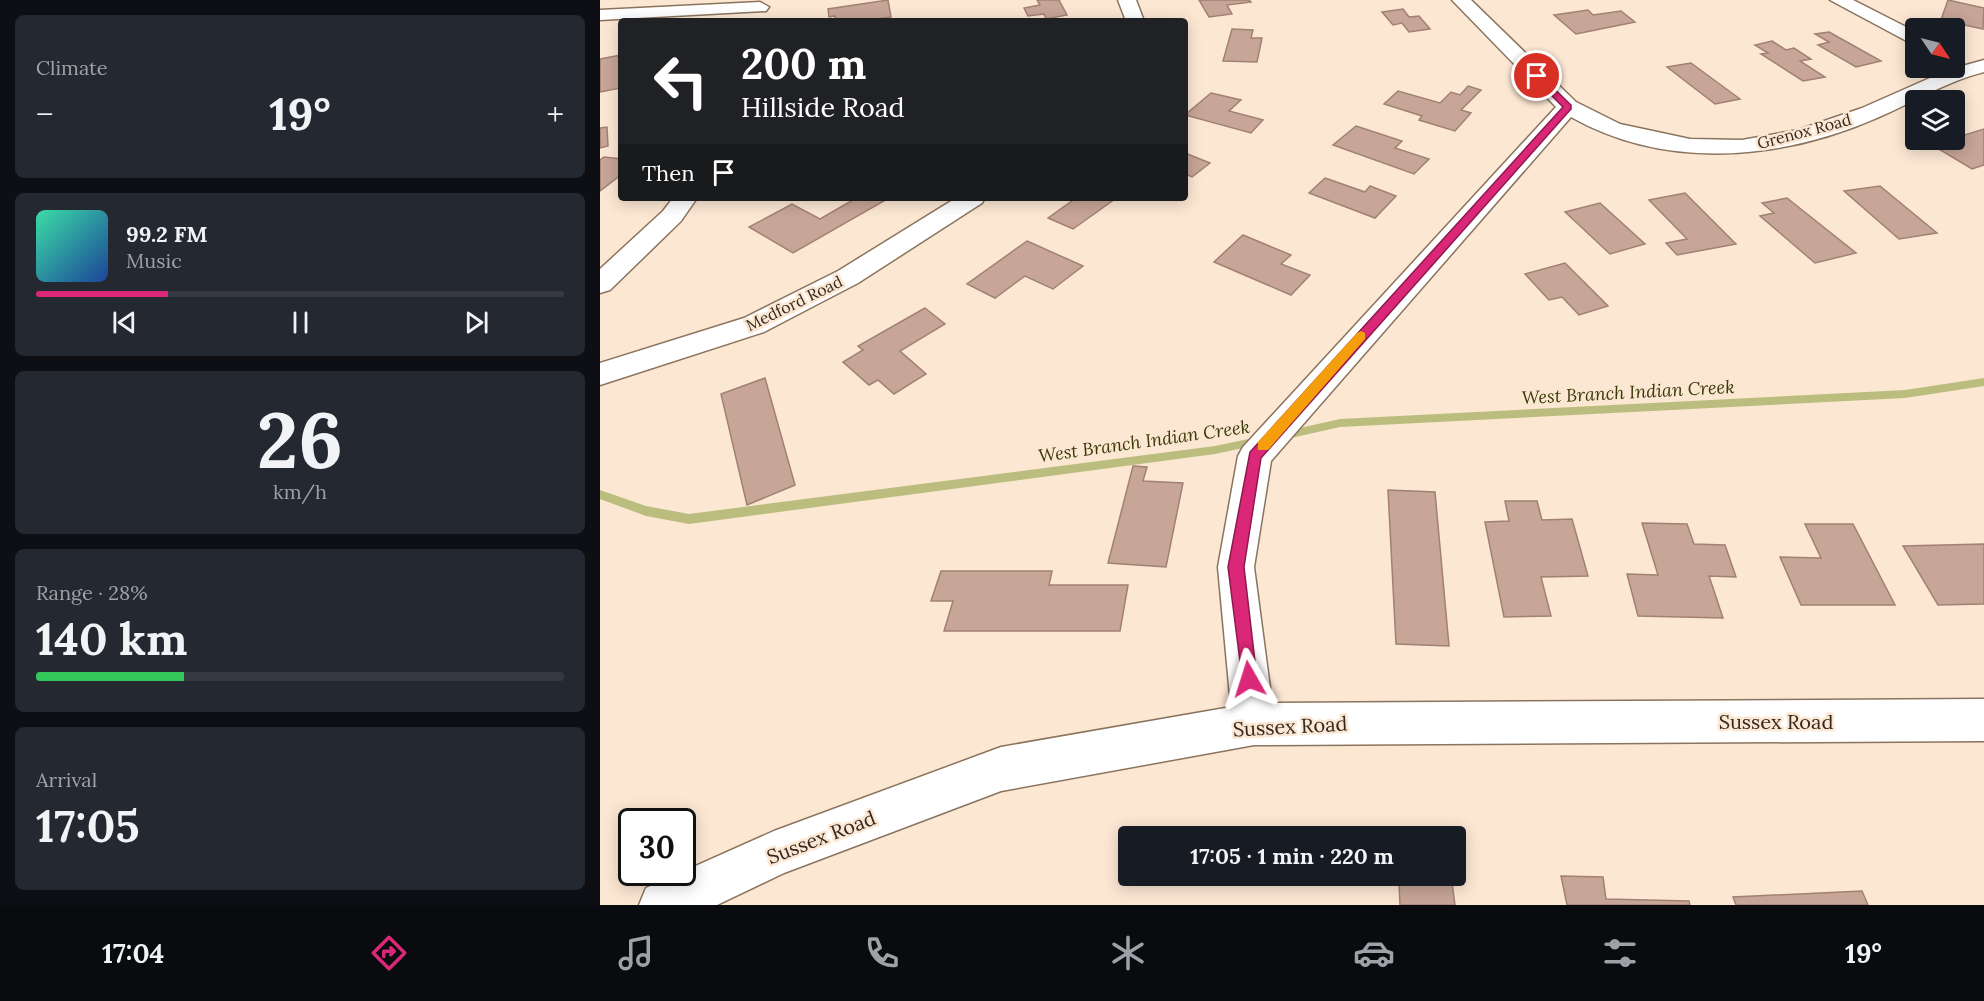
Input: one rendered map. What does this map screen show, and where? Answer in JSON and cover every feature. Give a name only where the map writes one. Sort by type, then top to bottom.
[{"type":"street","points":[[1127,0],[1134,18]]},
{"type":"street","name":"Grenox Road","points":[[1461,0],[1568,107],[1587,119],[1614,130],[1656,141],[1729,146],[1765,144],[1830,127],[1871,112],[1971,64]]},
{"type":"street","points":[[1839,0],[1905,34]]},
{"type":"street","points":[[600,15],[691,9],[762,10]]},
{"type":"street","points":[[1254,724],[1236,567],[1255,456],[1568,107]]},
{"type":"street","points":[[600,284],[672,216],[683,201]]},
{"type":"street","name":"Medford Road","points":[[600,374],[754,325],[848,277],[969,201]]},
{"type":"street","name":"Sussex Road","points":[[663,905],[774,854],[1001,769],[1254,724],[1984,720]]},
{"type":"building","points":[[888,0],[891,17],[835,18],[835,16],[829,17],[828,9]]},
{"type":"building","points":[[1037,0],[1059,0],[1067,15],[1051,18],[1046,18],[1044,14],[1028,16],[1024,8],[1040,5]]},
{"type":"building","points":[[1199,0],[1249,0],[1251,2],[1227,5],[1232,14],[1209,17]]},
{"type":"building","points":[[1948,0],[1984,8],[1983,29],[1965,25],[1965,18],[1942,18]]},
{"type":"building","points":[[1403,9],[1409,17],[1419,16],[1430,29],[1409,32],[1402,23],[1393,25],[1382,12]]},
{"type":"building","points":[[1588,10],[1593,15],[1621,11],[1635,22],[1576,34],[1554,15]]},
{"type":"building","points":[[1232,29],[1253,30],[1251,38],[1262,38],[1257,62],[1223,61]]},
{"type":"building","points":[[1829,32],[1881,61],[1856,67],[1818,45],[1829,42],[1815,34]]},
{"type":"building","points":[[1772,41],[1786,50],[1794,48],[1811,59],[1800,61],[1825,77],[1803,81],[1761,54],[1768,53],[1755,45]]},
{"type":"building","points":[[618,56],[618,89],[600,92],[600,59]]},
{"type":"building","points":[[1691,63],[1740,99],[1715,104],[1667,67]]},
{"type":"building","points":[[1468,86],[1481,90],[1461,110],[1471,113],[1455,131],[1419,120],[1422,116],[1384,104],[1398,91],[1440,103],[1451,92],[1460,95]]},
{"type":"building","points":[[1211,93],[1241,100],[1229,111],[1263,120],[1251,133],[1188,116],[1188,112]]},
{"type":"building","points":[[1356,126],[1402,141],[1395,148],[1429,159],[1414,174],[1333,145]]},
{"type":"building","points":[[607,127],[608,146],[600,148],[600,128]]},
{"type":"building","points":[[1984,129],[1984,165],[1972,169],[1940,150],[1965,150],[1965,135]]},
{"type":"building","points":[[1188,154],[1210,163],[1192,177],[1188,175]]},
{"type":"building","points":[[604,157],[618,159],[618,177],[600,191],[600,160]]},
{"type":"building","points":[[1325,178],[1365,192],[1370,186],[1396,196],[1375,218],[1309,193]]},
{"type":"building","points":[[1880,186],[1937,233],[1899,239],[1844,191]]},
{"type":"building","points":[[1685,193],[1736,244],[1677,255],[1666,243],[1687,239],[1649,200]]},
{"type":"building","points":[[1787,198],[1856,253],[1815,263],[1760,216],[1774,213],[1762,203]]},
{"type":"building","points":[[851,201],[884,201],[793,253],[749,227],[792,204],[820,219]]},
{"type":"building","points":[[1072,201],[1112,201],[1073,229],[1048,218]]},
{"type":"building","points":[[1600,203],[1645,244],[1610,254],[1565,212]]},
{"type":"building","points":[[1243,235],[1291,255],[1281,264],[1310,275],[1291,295],[1214,262]]},
{"type":"building","points":[[1027,241],[1083,266],[1053,289],[1025,276],[995,298],[967,284]]},
{"type":"building","points":[[1565,263],[1608,306],[1579,315],[1562,297],[1549,300],[1525,274]]},
{"type":"building","points":[[925,308],[945,324],[900,351],[926,374],[894,394],[878,380],[869,385],[843,362],[863,350],[858,346]]},
{"type":"building","points":[[765,378],[795,485],[747,505],[721,394]]},
{"type":"building","points":[[1133,466],[1147,467],[1143,481],[1183,483],[1166,567],[1108,563]]},
{"type":"building","points":[[1388,490],[1435,492],[1449,646],[1396,644]]},
{"type":"building","points":[[1505,501],[1537,501],[1542,520],[1572,519],[1588,576],[1541,577],[1551,616],[1504,617],[1485,522],[1509,521]]},
{"type":"building","points":[[1642,523],[1687,524],[1694,544],[1725,545],[1736,577],[1709,576],[1723,618],[1638,616],[1627,574],[1658,575]]},
{"type":"building","points":[[1805,524],[1853,524],[1895,605],[1801,605],[1780,557],[1821,558]]},
{"type":"building","points":[[1984,544],[1984,604],[1938,605],[1903,546]]},
{"type":"building","points":[[941,571],[1052,571],[1049,585],[1128,585],[1120,631],[944,631],[953,601],[931,601]]},
{"type":"building","points":[[1561,876],[1603,877],[1606,899],[1689,901],[1690,905],[1567,905]]},
{"type":"building","points":[[1399,886],[1452,886],[1455,905],[1400,905]]},
{"type":"building","points":[[1862,891],[1868,905],[1736,905],[1733,897]]},
{"type":"waterway","name":"West Branch Indian Creek","points":[[1282,436],[1340,423],[1905,394],[1984,382]]},
{"type":"waterway","name":"West Branch Indian Creek","points":[[600,494],[646,511],[689,519],[1215,450],[1258,441]]},
{"type":"slow traffic","points":[[1263,446],[1361,336]]},
{"type":"route","points":[[1249,679],[1236,567],[1255,456],[1568,107],[1537,76]]}]
